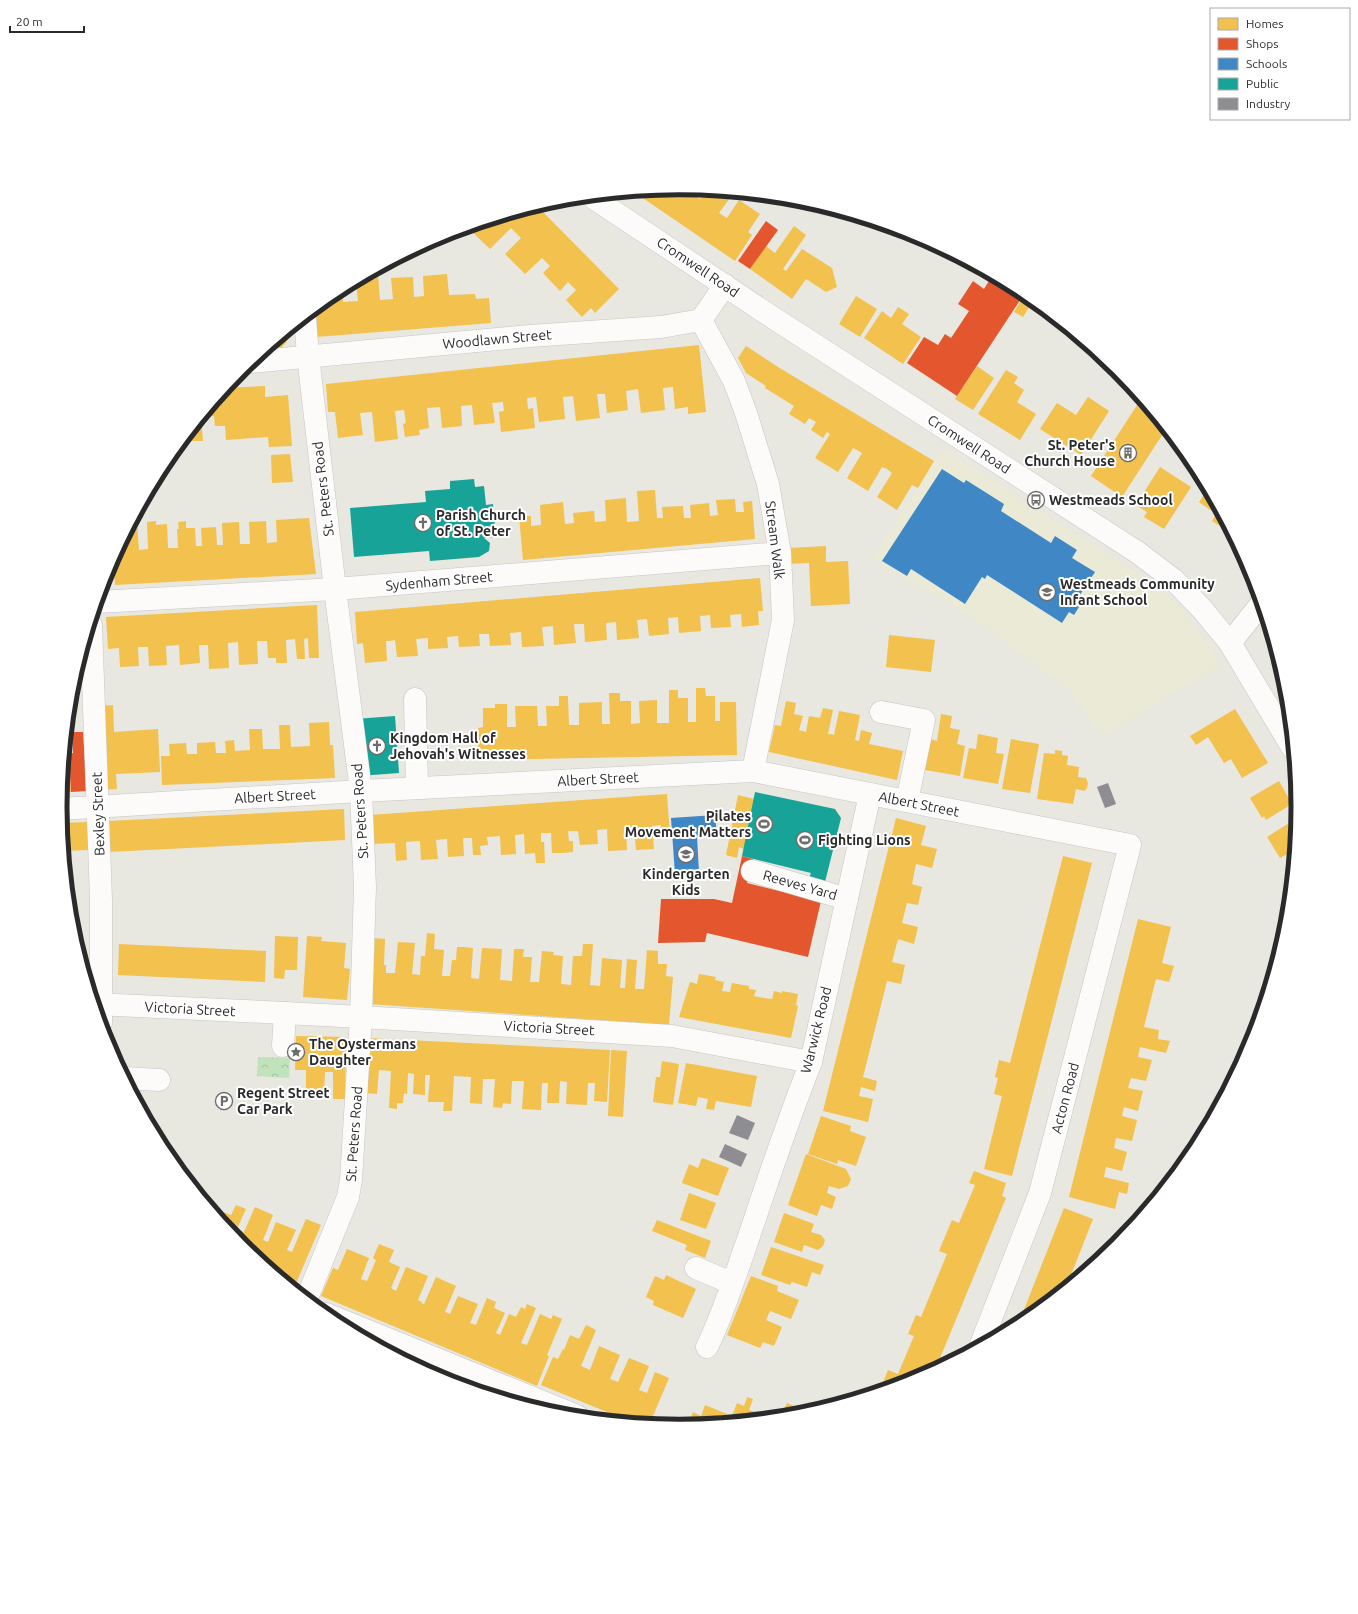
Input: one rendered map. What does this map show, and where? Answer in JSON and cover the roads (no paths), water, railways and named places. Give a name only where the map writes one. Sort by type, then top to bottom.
[{"type":"street","name":"Cromwell Road","points":[[597,200],[725,284],[775,319],[1137,552],[1174,580],[1202,609],[1230,643],[1287,739]]},
{"type":"street","points":[[701,320],[725,284]]},
{"type":"street","name":"Woodlawn Street","points":[[260,361],[530,336],[661,327],[701,320]]},
{"type":"street","name":"Stream Walk","points":[[701,320],[734,381],[746,414],[768,484],[780,553],[783,620],[753,771]]},
{"type":"street","name":"St. Peters Road","points":[[305,322],[335,589],[361,791],[365,887],[361,1017],[351,1180],[348,1197],[308,1295]]},
{"type":"street","name":"Sydenham Street","points":[[102,602],[335,589],[780,553]]},
{"type":"street","points":[[1230,643],[1258,608]]},
{"type":"street","name":"Bexley Street","points":[[91,640],[102,900],[99,1004]]},
{"type":"street","points":[[415,699],[417,788]]},
{"type":"street","points":[[881,712],[924,720],[907,801]]},
{"type":"street","name":"Albert Street","points":[[67,808],[361,791],[753,771],[1130,845]]},
{"type":"street","name":"Warwick Road","points":[[707,1347],[714,1334],[795,1103],[811,1062],[870,794]]},
{"type":"street","name":"Acton Road","points":[[983,1338],[1040,1193],[1130,845]]},
{"type":"street","name":"Reeves Yard","points":[[752,871],[847,899]]},
{"type":"street","name":"Victoria Street","points":[[101,1010],[361,1017],[672,1036],[811,1062]]},
{"type":"street","points":[[283,1046],[285,1014]]},
{"type":"street","points":[[130,1078],[159,1080]]},
{"type":"street","points":[[696,1268],[732,1283]]},
{"type":"street","points":[[356,1326],[537,1402]]},
{"type":"place","name":"St. Peter's Church House","points":[[1128,453]]},
{"type":"place","name":"Westmeads School","points":[[1036,500]]},
{"type":"place","name":"Parish Church of St. Peter","points":[[423,523]]},
{"type":"place","name":"Westmeads Community Infant School","points":[[1047,592]]},
{"type":"place","name":"Kingdom Hall of Jehovah's Witnesses","points":[[377,746]]},
{"type":"place","name":"Pilates Movement Matters","points":[[764,824]]},
{"type":"place","name":"Fighting Lions","points":[[805,840]]},
{"type":"place","name":"Kindergarten Kids","points":[[686,854]]},
{"type":"place","name":"The Oystermans Daughter","points":[[296,1052]]},
{"type":"place","name":"Regent Street Car Park","points":[[224,1101]]}]
